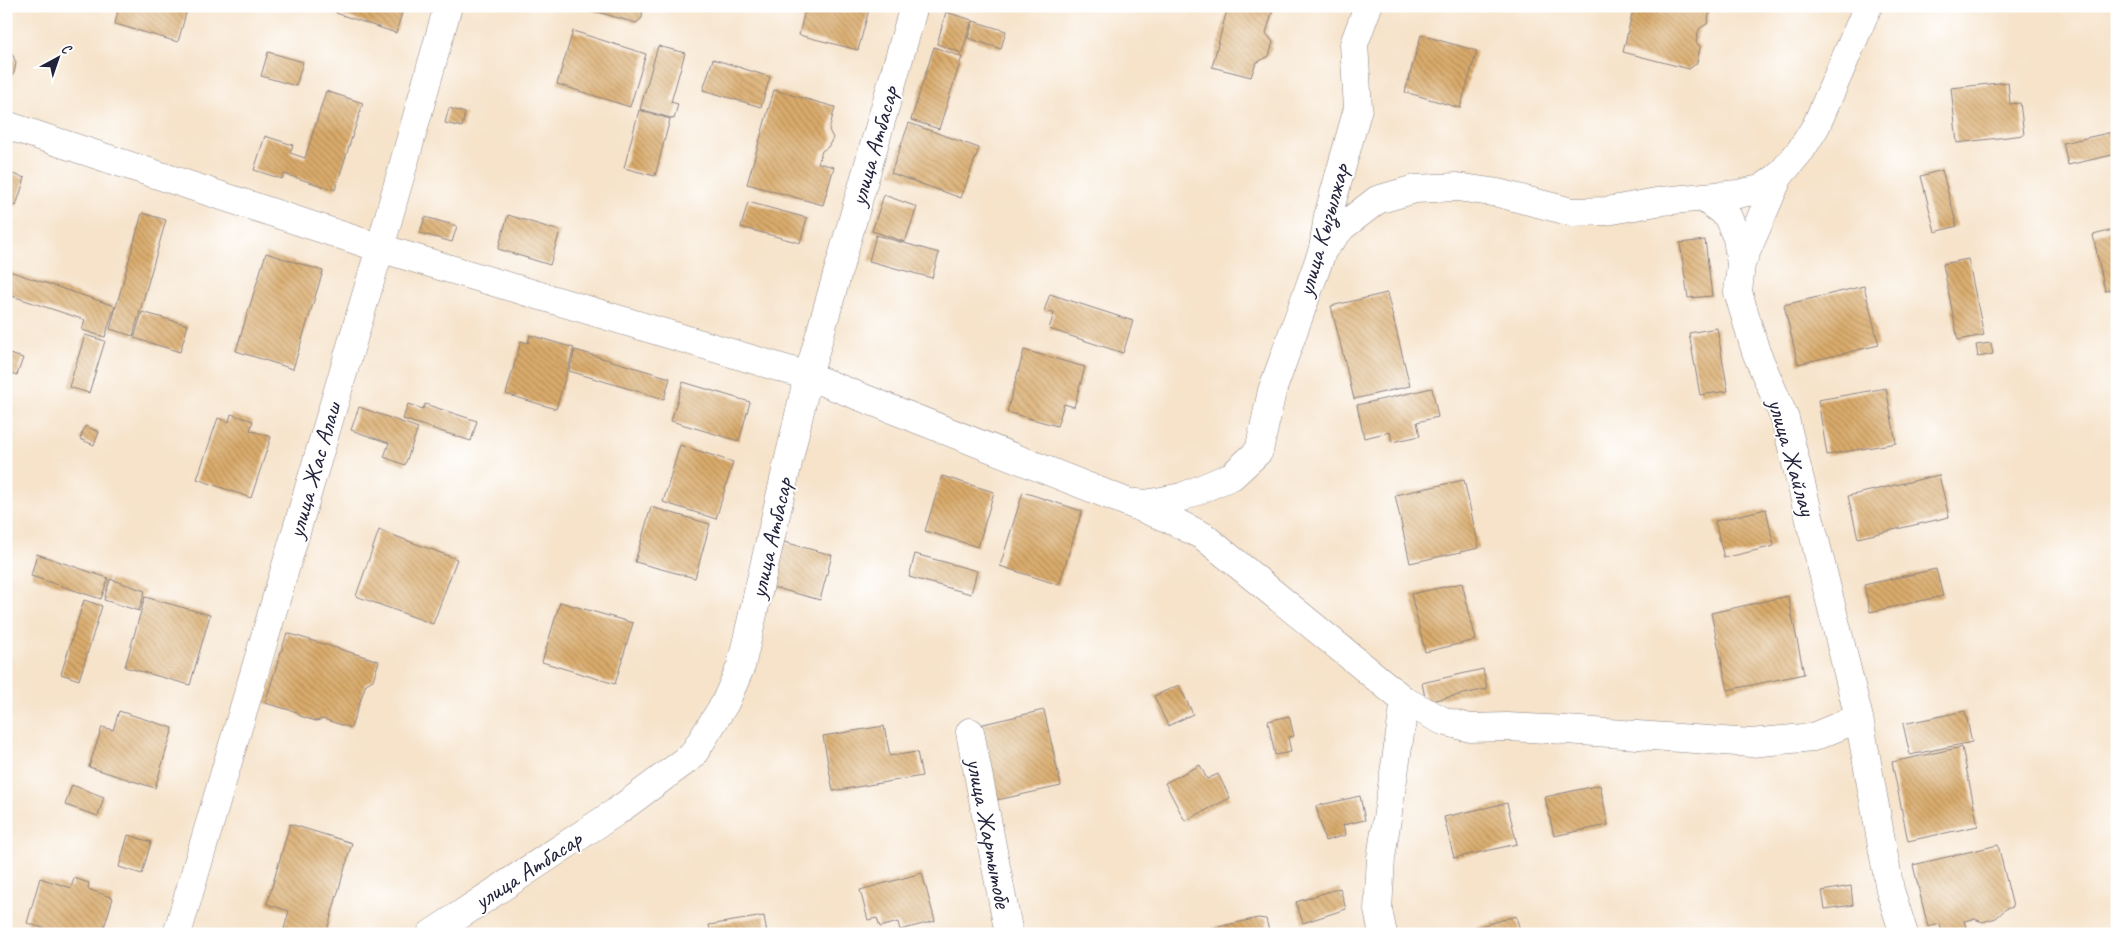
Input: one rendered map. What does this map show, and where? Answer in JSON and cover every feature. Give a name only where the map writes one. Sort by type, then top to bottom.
[{"type":"street","name":"улица Жас Алаш","points":[[177,934],[380,248],[448,6]]},
{"type":"street","name":"улица Атбасар","points":[[431,934],[616,812],[692,756],[725,703],[741,666],[808,376],[914,6]]},
{"type":"street","name":"улица Кызылжар","points":[[1126,502],[1146,504],[1182,497],[1232,476],[1259,451],[1272,391],[1322,249],[1328,216],[1358,108],[1354,44],[1368,6]]},
{"type":"street","name":"улица Жайлау","points":[[1868,6],[1816,126],[1801,150],[1779,176],[1741,264],[1738,292],[1756,352],[1785,419],[1859,718],[1890,890],[1904,934]]},
{"type":"street","points":[[6,125],[380,248],[808,376],[1167,518],[1203,536],[1405,701],[1443,721],[1470,728],[1507,727],[1566,730],[1751,743],[1813,738],[1859,718]]},
{"type":"street","points":[[1322,249],[1342,227],[1377,200],[1415,189],[1457,187],[1498,193],[1572,212],[1607,211],[1662,201],[1738,194],[1761,189],[1779,176]]},
{"type":"street","points":[[1702,197],[1727,215],[1737,238],[1741,264]]},
{"type":"street","points":[[1383,934],[1378,910],[1381,858],[1405,701]]},
{"type":"street","name":"улица Жартытобе","points":[[970,732],[1009,934]]},
{"type":"building","points":[[119,6],[188,6],[178,42],[115,24]]},
{"type":"building","points":[[338,6],[404,6],[396,33],[336,13]]},
{"type":"building","points":[[588,6],[643,6],[642,18],[636,23],[587,9]]},
{"type":"building","points":[[806,6],[870,6],[858,50],[799,35]]},
{"type":"building","points":[[1228,6],[1274,6],[1266,33],[1273,42],[1269,56],[1256,63],[1251,77],[1212,67]]},
{"type":"building","points":[[1634,6],[1711,6],[1707,24],[1699,29],[1696,42],[1700,47],[1697,63],[1689,69],[1623,52]]},
{"type":"building","points":[[946,12],[972,20],[962,53],[937,44]]},
{"type":"building","points":[[973,21],[1006,31],[1001,49],[968,38]]},
{"type":"building","points":[[573,31],[646,54],[630,107],[557,84]]},
{"type":"building","points":[[1421,35],[1477,51],[1460,108],[1405,92]]},
{"type":"building","points":[[658,46],[685,53],[671,102],[678,104],[674,119],[640,109]]},
{"type":"building","points":[[934,47],[962,57],[939,129],[911,120]]},
{"type":"building","points":[[6,52],[12,53],[16,63],[14,73],[6,81]]},
{"type":"building","points":[[268,52],[303,62],[296,86],[261,76]]},
{"type":"building","points":[[713,59],[770,77],[761,107],[703,90]]},
{"type":"building","points":[[2008,82],[2010,104],[2020,103],[2024,135],[1957,143],[1951,88]]},
{"type":"building","points":[[774,90],[835,107],[829,130],[833,138],[828,147],[822,151],[818,163],[834,167],[823,205],[747,184]]},
{"type":"building","points":[[326,91],[363,103],[335,190],[284,174],[282,179],[254,170],[265,136],[293,145],[290,153],[305,158]]},
{"type":"building","points":[[449,108],[465,113],[462,127],[445,123]]},
{"type":"building","points":[[639,110],[670,119],[655,176],[624,168]]},
{"type":"building","points":[[909,123],[979,148],[961,198],[891,173]]},
{"type":"building","points":[[2117,131],[2117,154],[2068,165],[2063,143]]},
{"type":"building","points":[[1942,170],[1957,226],[1935,232],[1921,176]]},
{"type":"building","points":[[6,172],[25,178],[16,206],[6,203]]},
{"type":"building","points":[[884,195],[917,207],[905,242],[872,231]]},
{"type":"building","points":[[748,202],[807,218],[800,243],[741,227]]},
{"type":"building","points":[[142,213],[166,220],[133,336],[110,329]]},
{"type":"building","points":[[508,215],[560,231],[550,265],[498,249]]},
{"type":"building","points":[[425,217],[457,226],[452,242],[420,233]]},
{"type":"building","points":[[2117,229],[2117,288],[2105,291],[2093,235]]},
{"type":"building","points":[[876,235],[939,253],[932,278],[869,261]]},
{"type":"building","points":[[1705,240],[1712,296],[1688,298],[1680,243]]},
{"type":"building","points":[[266,253],[323,271],[293,369],[236,351]]},
{"type":"building","points":[[1968,259],[1984,335],[1958,340],[1943,264]]},
{"type":"building","points":[[6,270],[115,306],[105,337],[82,330],[85,320],[6,294]]},
{"type":"building","points":[[1864,286],[1879,345],[1798,364],[1784,305]]},
{"type":"building","points":[[1387,293],[1410,386],[1354,399],[1331,306]]},
{"type":"building","points":[[1050,294],[1133,321],[1123,353],[1049,329],[1054,313],[1044,311]]},
{"type":"building","points":[[142,312],[188,325],[180,352],[134,338]]},
{"type":"building","points":[[1717,328],[1728,391],[1700,395],[1689,333]]},
{"type":"building","points":[[85,335],[105,341],[89,393],[69,387]]},
{"type":"building","points":[[530,335],[574,348],[556,409],[506,394],[521,341],[528,343]]},
{"type":"building","points":[[1991,343],[1993,354],[1978,357],[1976,345]]},
{"type":"building","points":[[575,350],[670,378],[664,399],[569,371]]},
{"type":"building","points":[[1024,350],[1085,367],[1074,407],[1064,404],[1057,426],[1007,412]]},
{"type":"building","points":[[6,353],[23,358],[17,375],[6,372]]},
{"type":"building","points":[[683,382],[750,402],[739,441],[671,421]]},
{"type":"building","points":[[1432,388],[1438,417],[1417,422],[1420,436],[1392,442],[1390,432],[1364,438],[1357,405]]},
{"type":"building","points":[[1886,388],[1896,443],[1827,455],[1818,400]]},
{"type":"building","points":[[408,404],[423,409],[425,404],[477,421],[471,441],[403,419]]},
{"type":"building","points":[[359,407],[418,428],[405,465],[384,457],[389,443],[351,430]]},
{"type":"building","points":[[231,414],[253,421],[250,430],[271,437],[251,498],[197,479],[218,418],[229,422]]},
{"type":"building","points":[[85,426],[99,432],[94,445],[80,439]]},
{"type":"building","points":[[680,445],[733,462],[716,519],[663,502]]},
{"type":"building","points":[[1939,475],[1949,517],[1858,538],[1848,496]]},
{"type":"building","points":[[942,476],[994,492],[978,547],[925,531]]},
{"type":"building","points":[[1464,480],[1479,548],[1410,563],[1395,495]]},
{"type":"building","points":[[1023,492],[1082,511],[1059,585],[1000,566]]},
{"type":"building","points":[[651,507],[710,524],[695,578],[635,562]]},
{"type":"building","points":[[1766,509],[1774,546],[1724,558],[1715,521]]},
{"type":"building","points":[[379,530],[457,559],[433,624],[356,596]]},
{"type":"building","points":[[784,542],[832,555],[820,600],[772,587]]},
{"type":"building","points":[[37,554],[108,578],[101,599],[31,576]]},
{"type":"building","points":[[915,554],[977,571],[971,594],[909,577]]},
{"type":"building","points":[[1936,569],[1943,596],[1870,612],[1864,585]]},
{"type":"building","points":[[110,579],[145,591],[139,611],[104,600]]},
{"type":"building","points":[[1462,583],[1476,640],[1425,652],[1411,594]]},
{"type":"building","points":[[1788,596],[1804,674],[1728,690],[1711,613]]},
{"type":"building","points":[[145,597],[210,615],[190,685],[125,667]]},
{"type":"building","points":[[84,600],[102,606],[79,680],[61,674]]},
{"type":"building","points":[[560,602],[633,623],[615,684],[542,662]]},
{"type":"building","points":[[287,633],[379,661],[373,680],[366,684],[351,728],[323,719],[316,721],[300,716],[297,712],[265,703]]},
{"type":"building","points":[[1483,669],[1487,689],[1426,702],[1422,683]]},
{"type":"building","points":[[1179,685],[1193,714],[1168,726],[1154,696]]},
{"type":"building","points":[[1044,710],[1061,786],[997,800],[979,725]]},
{"type":"building","points":[[119,711],[173,728],[155,788],[89,767],[102,727],[113,730]]},
{"type":"building","points":[[1965,711],[1972,742],[1910,755],[1903,724]]},
{"type":"building","points":[[1289,716],[1294,736],[1288,737],[1291,752],[1275,755],[1268,721]]},
{"type":"building","points":[[884,726],[890,756],[917,752],[922,776],[833,791],[823,736]]},
{"type":"building","points":[[1962,747],[1978,826],[1908,841],[1892,762]]},
{"type":"building","points":[[1200,765],[1207,779],[1218,774],[1230,798],[1185,821],[1165,783]]},
{"type":"building","points":[[72,785],[104,797],[98,816],[65,805]]},
{"type":"building","points":[[1600,785],[1608,825],[1554,836],[1545,797]]},
{"type":"building","points":[[1360,796],[1365,820],[1343,825],[1346,835],[1325,841],[1316,806]]},
{"type":"building","points":[[1507,803],[1517,844],[1454,858],[1444,817]]},
{"type":"building","points":[[290,824],[352,843],[326,934],[300,934],[284,929],[289,911],[267,904]]},
{"type":"building","points":[[128,835],[151,842],[142,874],[119,867]]},
{"type":"building","points":[[1998,845],[2013,907],[2006,909],[1996,918],[1983,922],[1974,919],[1964,921],[1966,927],[1942,933],[1940,924],[1928,927],[1913,865]]},
{"type":"building","points":[[922,873],[935,921],[900,930],[898,922],[880,927],[877,918],[868,920],[860,890]]},
{"type":"building","points":[[40,878],[71,888],[74,878],[89,883],[88,889],[113,898],[102,934],[62,934],[27,923]]},
{"type":"building","points":[[1851,886],[1853,905],[1825,909],[1822,891]]},
{"type":"building","points":[[1340,888],[1346,909],[1303,923],[1296,902]]},
{"type":"building","points":[[764,916],[767,934],[711,934],[709,925]]},
{"type":"building","points":[[1516,916],[1521,934],[1468,934],[1467,930]]},
{"type":"building","points":[[1258,918],[1266,919],[1268,934],[1214,934],[1213,928]]}]
